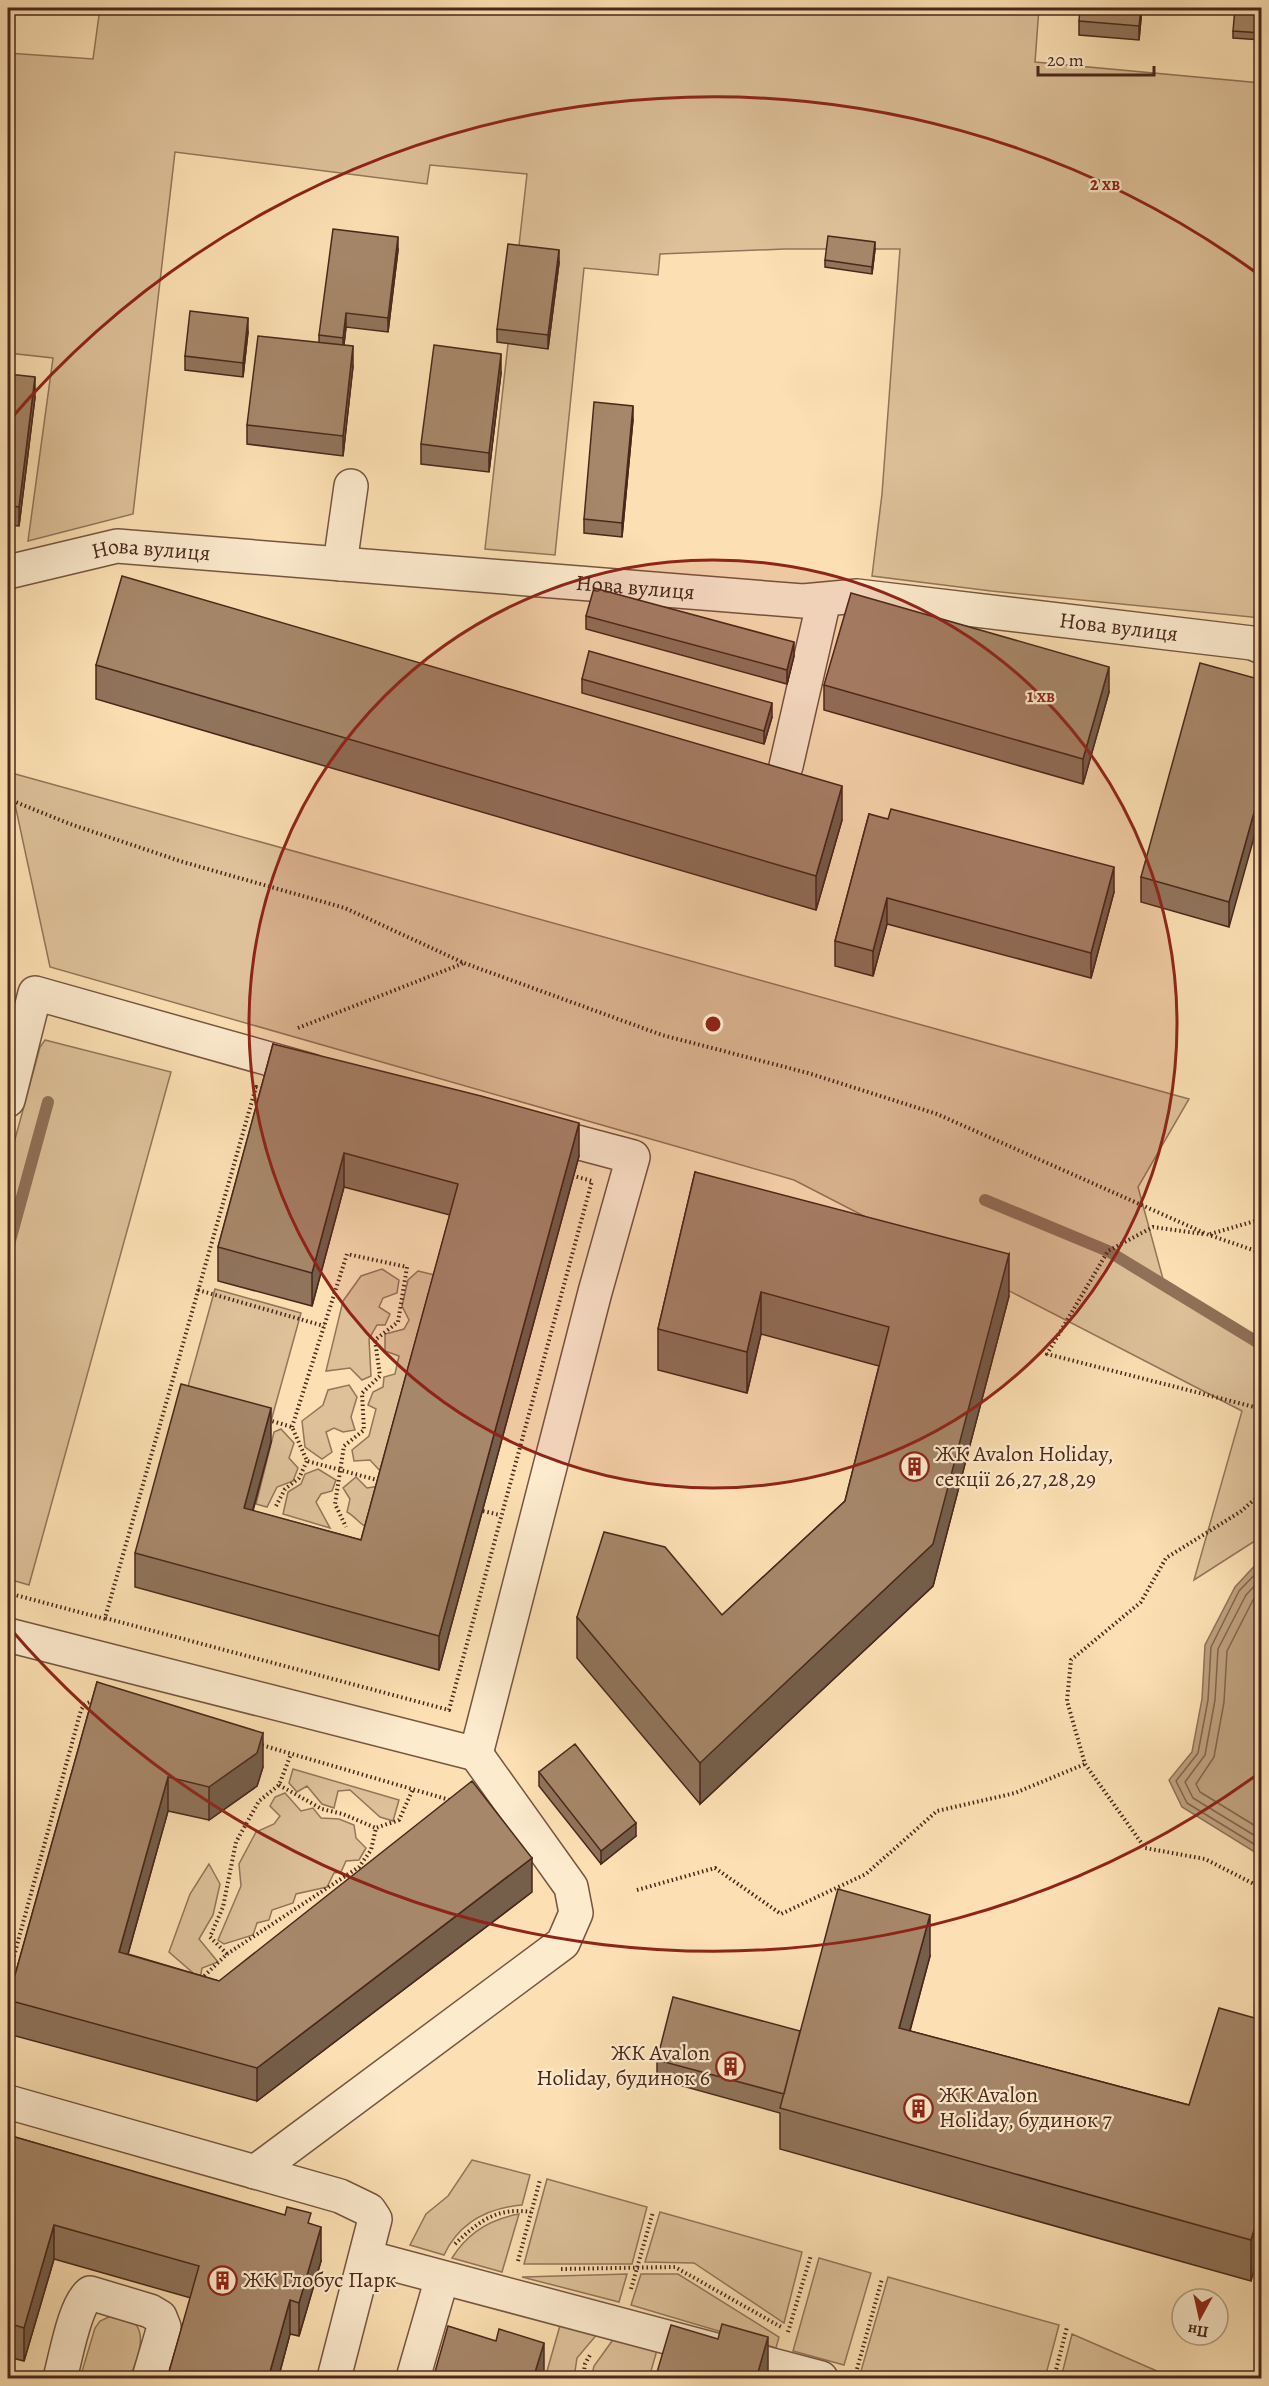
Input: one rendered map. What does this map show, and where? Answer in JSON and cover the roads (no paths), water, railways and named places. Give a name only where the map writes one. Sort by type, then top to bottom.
[{"type":"street","points":[[340,564],[351,486]]},
{"type":"street","name":"Нова вулиця","points":[[8,572],[117,546],[803,601],[857,596],[1252,643],[1262,648]]},
{"type":"street","points":[[786,766],[824,600]]},
{"type":"street","points":[[8,1100],[35,993],[343,1079]]},
{"type":"street","points":[[476,1754],[594,1292],[633,1157],[505,1123]]},
{"type":"street","points":[[8,1635],[476,1754],[571,1887],[576,1913],[563,1943],[255,2172]]},
{"type":"street","points":[[8,2102],[340,2196],[369,2210],[375,2219],[334,2379]]},
{"type":"street","points":[[366,2257],[821,2379]]},
{"type":"street","points":[[413,2379],[442,2278]]},
{"type":"street","points":[[60,2379],[79,2311],[84,2298],[90,2293],[150,2311],[160,2317],[164,2327],[149,2379]]},
{"type":"water","points":[[1261,1559],[1261,1856],[1182,1807],[1169,1780],[1192,1752],[1202,1699],[1205,1645],[1235,1587]]},
{"type":"waterway","points":[[8,1248],[48,1102]]},
{"type":"waterway","points":[[985,1200],[1108,1251],[1262,1345]]},
{"type":"place","name":"ЖК Avalon Holiday, секції 26,27,28,29","points":[[914,1467]]},
{"type":"place","name":"ЖК Avalon Holiday, будинок 6","points":[[731,2066]]},
{"type":"place","name":"ЖК Avalon Holiday, будинок 7","points":[[918,2108]]},
{"type":"place","name":"ЖК Глобус Парк","points":[[222,2280]]}]
